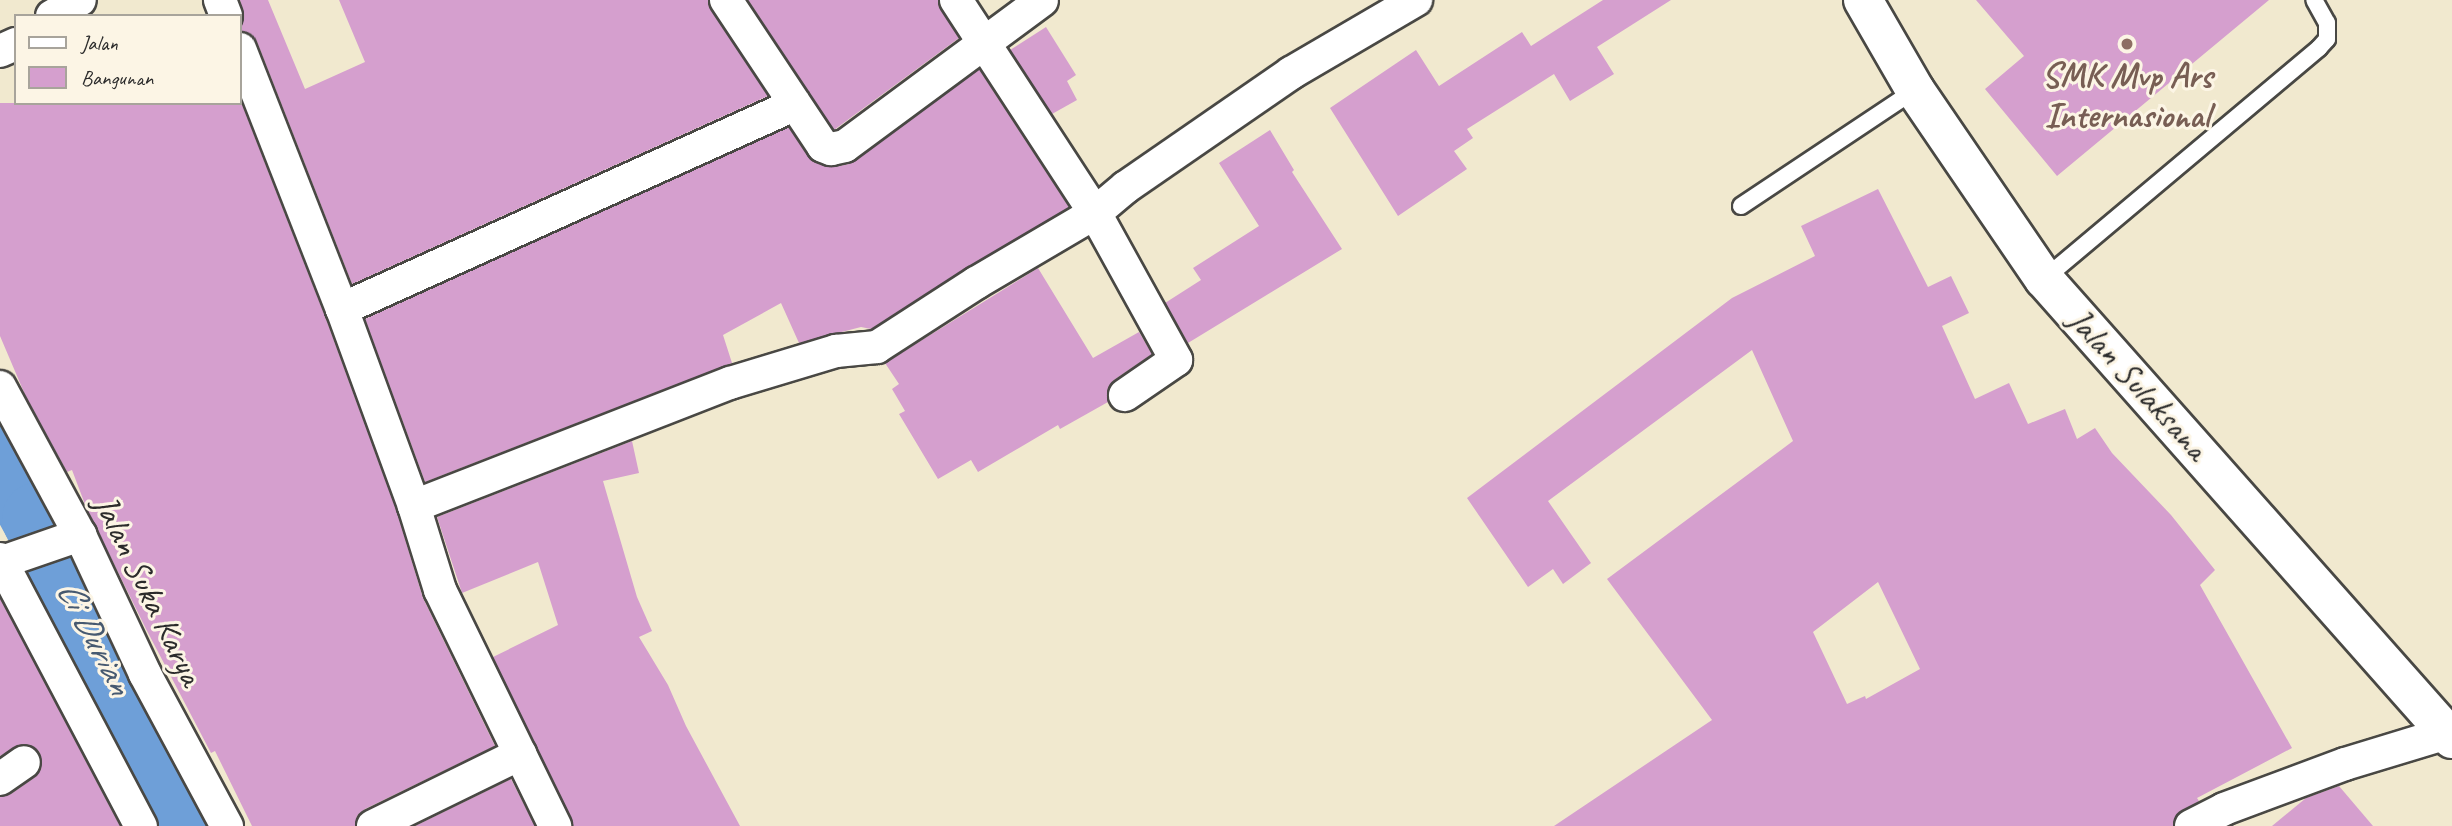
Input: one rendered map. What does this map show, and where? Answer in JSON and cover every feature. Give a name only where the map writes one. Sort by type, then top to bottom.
[{"type":"street","points":[[56,14],[80,0]]},
{"type":"street","points":[[726,0],[823,146],[831,149],[845,146],[1042,0]]},
{"type":"street","points":[[956,0],[1096,213],[1176,360],[1125,395]]},
{"type":"street","points":[[414,506],[730,383],[836,351],[877,347],[976,283],[1096,213],[1126,187],[1291,73],[1416,0]]},
{"type":"street","name":"Jalan Sulaksana","points":[[1863,0],[1915,90],[2044,279],[2449,736]]},
{"type":"street","points":[[242,54],[342,309],[414,506],[440,590],[555,826]]},
{"type":"street","points":[[342,309],[795,104]]},
{"type":"street","name":"Jalan Suka Karya","points":[[0,387],[74,537],[227,826]]},
{"type":"street","points":[[74,537],[8,559],[141,826]]},
{"type":"street","points":[[2191,826],[2224,808],[2346,764],[2449,736]]},
{"type":"street","points":[[373,826],[520,754]]},
{"type":"lane","points":[[2044,279],[2319,48],[2327,39],[2327,23],[2314,0]]},
{"type":"lane","points":[[1741,206],[1915,90]]},
{"type":"building","points":[[240,0],[268,0],[305,89],[365,62],[339,0],[708,0],[711,10],[768,96],[352,284],[257,42],[251,34],[242,32],[244,18]]},
{"type":"building","points":[[748,0],[938,0],[959,38],[834,130]]},
{"type":"building","points":[[1603,0],[1671,0],[1597,47],[1614,74],[1570,101],[1554,74],[1467,129],[1473,138],[1454,151],[1467,169],[1398,216],[1330,108],[1416,50],[1439,86],[1522,32],[1531,46]]},
{"type":"building","name":"SMK Mvp Ars Internasional","points":[[1976,0],[2269,0],[2057,176],[1985,89],[2024,56]]},
{"type":"building","points":[[1046,27],[1076,75],[1067,81],[1077,100],[1052,114],[1010,50]]},
{"type":"building","points":[[979,69],[1069,207],[871,329],[861,327],[799,343],[781,303],[723,335],[732,363],[425,482],[365,319],[788,127],[816,163],[834,167],[849,164]]},
{"type":"building","points":[[0,103],[242,104],[325,316],[397,512],[423,598],[495,746],[365,809],[357,816],[355,826],[252,826],[215,751],[211,753],[146,629],[86,507],[72,470],[67,472],[26,397],[0,336]]},
{"type":"building","points":[[1270,130],[1294,170],[1292,172],[1342,249],[1188,343],[1165,303],[1201,280],[1193,268],[1259,226],[1219,163]]},
{"type":"building","points":[[1878,189],[1928,287],[1951,276],[1969,313],[1942,326],[1975,399],[2009,383],[2028,424],[2065,409],[2077,439],[2095,428],[2112,453],[2171,515],[2215,570],[2200,585],[2292,748],[2197,798],[2199,801],[2176,816],[2173,826],[1554,826],[1712,720],[1607,579],[1793,441],[1752,350],[1548,501],[1591,563],[1563,584],[1553,569],[1528,587],[1467,498],[1732,298],[1815,256],[1801,226]],"holes":[[[1878,582],[1920,669],[1866,699],[1865,696],[1847,704],[1813,632]]]},
{"type":"building","points":[[1038,268],[1093,358],[1139,332],[1152,354],[1114,380],[1108,388],[1108,402],[1060,429],[1058,425],[978,472],[971,460],[938,479],[899,414],[905,411],[892,389],[899,384],[885,363]]},
{"type":"building","points":[[632,441],[639,473],[603,481],[637,597],[652,631],[639,637],[668,685],[686,726],[740,826],[573,826],[493,657],[558,625],[538,562],[462,593],[437,517]]},
{"type":"building","points":[[0,598],[120,826],[0,826],[0,797],[11,794],[35,777],[42,761],[39,751],[23,744],[0,756]]},
{"type":"building","points":[[511,779],[535,826],[415,826]]},
{"type":"building","points":[[2339,786],[2373,826],[2272,826],[2306,798]]},
{"type":"waterway","name":"Ci Durian","points":[[0,448],[39,519],[190,826]]},
{"type":"place","name":"SMK Mvp Ars Internasional","points":[[2127,44]]}]
